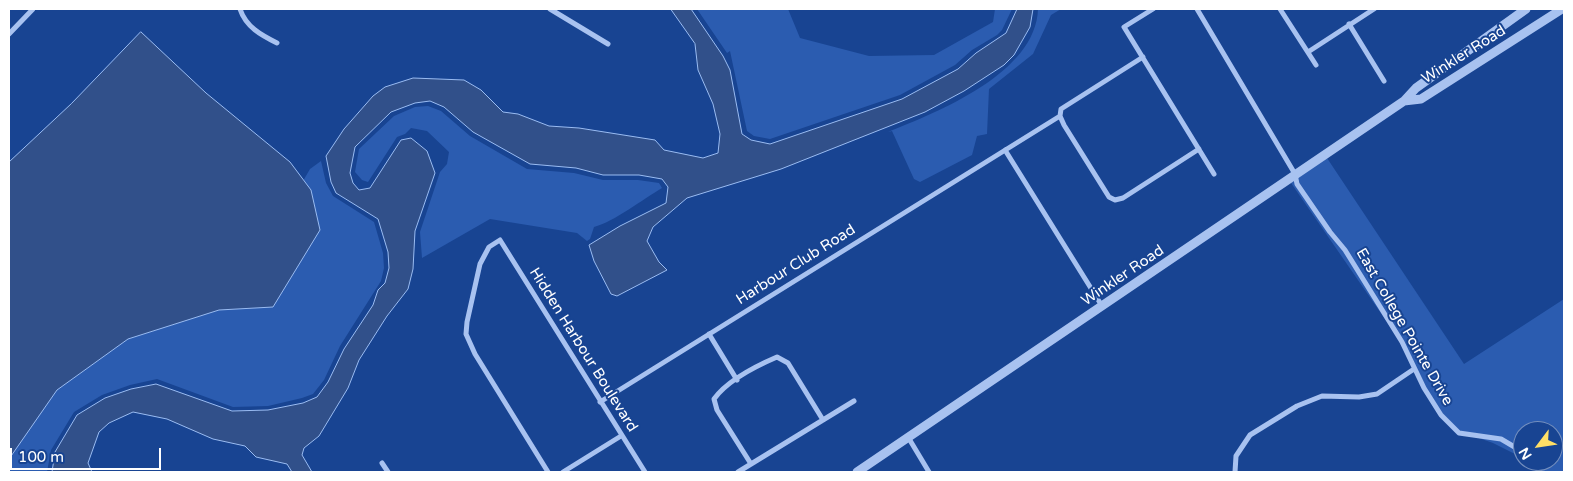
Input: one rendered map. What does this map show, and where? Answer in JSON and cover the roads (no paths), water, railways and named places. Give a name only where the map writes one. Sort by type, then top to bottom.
[{"type":"street","points":[[9,34],[33,9]]},
{"type":"street","points":[[240,9],[243,16],[254,29],[277,43]]},
{"type":"street","points":[[550,9],[608,44]]},
{"type":"street","points":[[1154,9],[1124,27],[1214,174]]},
{"type":"street","name":"East College Pointe Drive","points":[[1197,9],[1295,174],[1298,184],[1330,232],[1346,250],[1402,342],[1414,369],[1441,415],[1459,433],[1501,439],[1513,446]]},
{"type":"street","points":[[1280,9],[1316,65]]},
{"type":"street","points":[[1308,52],[1374,9]]},
{"type":"street","name":"Winkler Road","points":[[857,472],[1404,101],[1416,88],[1526,9]]},
{"type":"street","name":"Winkler Road","points":[[1404,101],[1421,99],[1562,9]]},
{"type":"street","points":[[1349,24],[1384,81]]},
{"type":"street","name":"Harbour Club Road","points":[[600,402],[1060,116],[1061,109],[1143,57]]},
{"type":"street","points":[[1060,116],[1109,197],[1115,200],[1123,198],[1199,149]]},
{"type":"street","points":[[1005,150],[1102,306]]},
{"type":"street","name":"Hidden Harbour Boulevard","points":[[548,472],[475,354],[466,334],[480,264],[490,247],[500,240],[645,472]]},
{"type":"street","points":[[709,334],[737,380]]},
{"type":"street","points":[[751,464],[717,410],[714,399],[720,390],[777,357],[788,363],[823,420]]},
{"type":"street","points":[[1235,472],[1236,456],[1250,435],[1297,406],[1322,396],[1359,397],[1377,394],[1414,369]]},
{"type":"street","points":[[738,472],[854,401]]},
{"type":"street","points":[[563,472],[621,436]]},
{"type":"street","points":[[908,437],[929,472]]},
{"type":"street","points":[[382,463],[388,472]]}]
